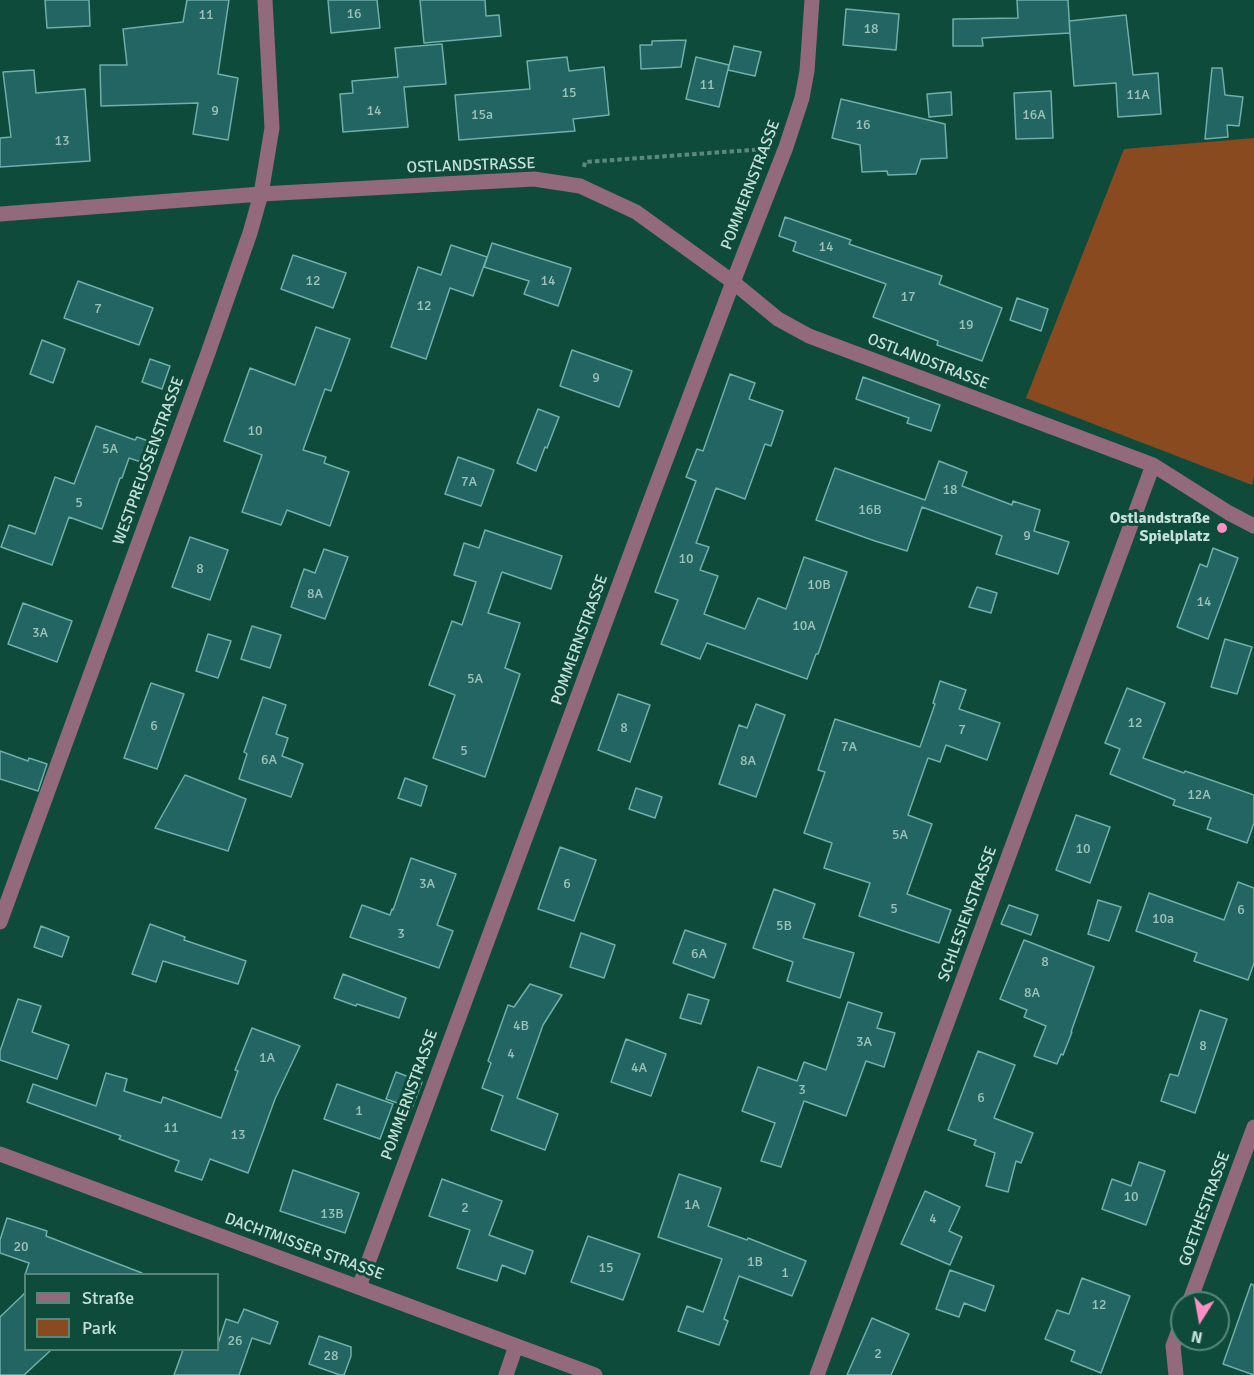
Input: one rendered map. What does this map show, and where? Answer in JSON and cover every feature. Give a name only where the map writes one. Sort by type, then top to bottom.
[{"type":"street","name":"WESTPREUSSENSTRASSE","points":[[0,922],[250,233],[261,194],[272,128],[265,0]]},
{"type":"street","name":"POMMERNSTRASSE","points":[[359,1287],[447,1045],[733,282],[786,147],[802,98],[807,71],[812,0]]},
{"type":"street","name":"OSTLANDSTRASSE","points":[[0,214],[261,194],[534,179],[580,186],[636,212],[733,282],[778,320],[809,336],[1153,465],[1254,526]]},
{"type":"street","name":"SCHLESIENSTRASSE","points":[[817,1375],[1153,465]]},
{"type":"street","name":"GOETHESTRASSE","points":[[1193,1291],[1254,1127]]},
{"type":"street","name":"DACHTMISSER STRASSE","points":[[0,1154],[595,1375]]},
{"type":"street","points":[[506,1375],[516,1346]]},
{"type":"street","points":[[1174,1351],[1176,1375]]},
{"type":"path","points":[[580,186],[585,162],[786,147]]},
{"type":"green space","points":[[1254,138],[1254,476],[1252,485],[1026,398],[1124,149]]},
{"type":"building","points":[[45,0],[89,0],[90,26],[47,28]]},
{"type":"building","points":[[187,0],[229,0],[218,74],[238,78],[228,140],[193,134],[198,103],[101,106],[100,65],[127,65],[123,29],[183,22]]},
{"type":"building","points":[[328,0],[377,0],[380,28],[331,33]]},
{"type":"building","points":[[420,0],[485,0],[486,16],[499,15],[501,36],[424,43]]},
{"type":"building","points":[[1017,0],[1068,0],[1070,33],[982,38],[983,46],[953,46],[953,19],[1018,18]]},
{"type":"building","points":[[846,9],[899,14],[896,50],[843,45]]},
{"type":"building","points":[[1126,15],[1133,75],[1158,73],[1161,114],[1118,117],[1116,83],[1074,86],[1069,21]]},
{"type":"building","points":[[686,40],[681,67],[641,69],[640,45],[652,45],[652,41]]},
{"type":"building","points":[[442,44],[446,84],[404,87],[408,127],[343,132],[340,94],[353,93],[352,81],[398,77],[395,48]]},
{"type":"building","points":[[734,46],[761,52],[755,76],[728,70]]},
{"type":"building","points":[[567,57],[569,71],[604,67],[609,115],[573,119],[575,131],[459,140],[455,95],[530,89],[527,61]]},
{"type":"building","points":[[696,57],[729,65],[719,107],[686,99]]},
{"type":"building","points":[[1212,68],[1222,68],[1225,95],[1243,97],[1239,126],[1227,125],[1228,137],[1205,139]]},
{"type":"building","points":[[34,70],[36,93],[85,89],[90,161],[0,167],[0,138],[11,137],[3,72]]},
{"type":"building","points":[[1051,91],[1053,138],[1016,139],[1014,93]]},
{"type":"building","points":[[951,92],[952,115],[929,117],[927,94]]},
{"type":"building","points":[[841,99],[945,124],[947,158],[921,159],[916,174],[888,175],[887,171],[862,172],[860,145],[832,138]]},
{"type":"building","points":[[785,217],[851,240],[849,244],[942,276],[939,284],[1002,308],[982,361],[937,345],[938,341],[873,317],[886,284],[793,251],[796,242],[779,236]]},
{"type":"building","points":[[492,243],[571,268],[558,306],[524,294],[529,281],[484,267]]},
{"type":"building","points":[[451,245],[487,257],[473,296],[450,288],[426,359],[391,347],[418,267],[441,275]]},
{"type":"building","points":[[293,255],[346,273],[333,308],[281,289]]},
{"type":"building","points":[[78,281],[153,308],[139,345],[64,318]]},
{"type":"building","points":[[1017,298],[1048,309],[1041,331],[1010,320]]},
{"type":"building","points":[[316,327],[350,339],[331,391],[325,389],[303,450],[326,457],[324,463],[349,472],[330,526],[287,510],[281,525],[242,512],[262,455],[224,441],[250,368],[295,385]]},
{"type":"building","points":[[42,340],[65,349],[53,383],[30,374]]},
{"type":"building","points":[[572,350],[632,371],[619,407],[560,386]]},
{"type":"building","points":[[150,359],[170,366],[162,389],[142,382]]},
{"type":"building","points":[[730,374],[755,383],[749,399],[783,411],[771,446],[765,444],[745,499],[716,488],[696,543],[709,547],[700,570],[718,576],[704,614],[745,629],[758,598],[786,609],[804,557],[847,572],[807,679],[707,643],[700,659],[661,644],[678,600],[655,592],[696,481],[686,477],[697,449],[703,451]]},
{"type":"building","points":[[863,377],[940,405],[931,431],[907,423],[909,418],[856,399]]},
{"type":"building","points":[[538,409],[559,417],[536,471],[517,463]]},
{"type":"building","points":[[96,426],[135,440],[137,437],[157,444],[150,465],[129,458],[102,529],[69,517],[52,565],[1,547],[9,525],[35,534],[55,477],[74,484]]},
{"type":"building","points":[[458,457],[494,470],[481,506],[445,494]]},
{"type":"building","points":[[939,461],[967,472],[962,486],[1012,505],[1013,501],[1040,510],[1034,531],[1069,542],[1058,574],[996,554],[1002,536],[922,507],[907,551],[816,520],[835,468],[925,500]]},
{"type":"building","points":[[485,530],[562,556],[551,589],[502,572],[488,613],[520,623],[505,668],[520,674],[485,777],[433,758],[455,695],[429,685],[452,621],[462,625],[476,582],[454,575],[464,543],[479,548]]},
{"type":"building","points":[[190,537],[228,550],[210,600],[172,587]]},
{"type":"building","points":[[1213,548],[1238,558],[1208,639],[1177,627],[1200,564],[1207,567]]},
{"type":"building","points":[[324,549],[348,557],[325,619],[291,607],[304,569],[315,573]]},
{"type":"building","points":[[977,587],[997,593],[991,613],[969,607]]},
{"type":"building","points":[[23,603],[72,621],[57,662],[8,644]]},
{"type":"building","points":[[252,626],[281,635],[270,668],[241,659]]},
{"type":"building","points":[[208,634],[231,641],[218,678],[196,671]]},
{"type":"building","points":[[1225,639],[1252,647],[1237,694],[1211,687]]},
{"type":"building","points":[[940,681],[966,690],[959,709],[1000,723],[987,760],[946,745],[940,762],[928,758],[908,815],[932,824],[907,894],[951,910],[939,943],[859,916],[870,883],[824,868],[832,843],[804,833],[825,772],[818,770],[835,719],[920,747],[935,704],[933,703]]},
{"type":"building","points":[[151,683],[184,694],[157,769],[124,758]]},
{"type":"building","points":[[1127,688],[1165,703],[1143,758],[1254,795],[1254,823],[1247,843],[1207,829],[1211,818],[1173,805],[1175,800],[1110,774],[1120,749],[1105,743]]},
{"type":"building","points":[[618,694],[650,705],[630,762],[598,750]]},
{"type":"building","points":[[263,697],[286,705],[276,734],[288,738],[282,756],[303,764],[291,797],[239,779],[247,754],[244,752]]},
{"type":"building","points":[[756,704],[785,715],[756,797],[719,784],[739,725],[747,728]]},
{"type":"building","points":[[0,751],[28,761],[29,758],[47,764],[38,791],[0,779]]},
{"type":"building","points":[[185,775],[246,799],[228,851],[155,828]]},
{"type":"building","points":[[405,778],[427,786],[421,806],[398,798]]},
{"type":"building","points":[[636,788],[662,797],[655,818],[629,809]]},
{"type":"building","points":[[1076,815],[1110,827],[1090,883],[1056,870]]},
{"type":"building","points":[[560,847],[596,860],[574,921],[538,909]]},
{"type":"building","points":[[411,858],[456,874],[437,925],[453,931],[439,968],[350,937],[362,905],[390,915]]},
{"type":"building","points":[[1238,882],[1254,888],[1254,963],[1248,980],[1194,961],[1197,953],[1136,931],[1149,893],[1224,920]]},
{"type":"building","points":[[774,889],[815,904],[803,938],[854,953],[840,998],[787,981],[793,962],[753,948]]},
{"type":"building","points":[[1098,900],[1121,907],[1109,941],[1088,934]]},
{"type":"building","points":[[1009,905],[1038,915],[1031,935],[1001,924]]},
{"type":"building","points":[[150,924],[185,937],[184,940],[246,961],[238,984],[163,961],[156,982],[132,974]]},
{"type":"building","points":[[41,926],[69,937],[62,957],[34,947]]},
{"type":"building","points":[[685,930],[726,944],[714,978],[673,963]]},
{"type":"building","points":[[581,933],[615,945],[604,978],[570,967]]},
{"type":"building","points":[[1024,940],[1094,967],[1072,1032],[1057,1064],[1034,1056],[1046,1026],[1024,1017],[1027,1010],[1000,999]]},
{"type":"building","points":[[343,974],[406,998],[399,1018],[334,998]]},
{"type":"building","points":[[530,984],[562,995],[543,1025],[517,1098],[558,1114],[545,1150],[491,1130],[503,1096],[482,1088],[491,1063],[488,1061],[508,1005],[514,1007]]},
{"type":"building","points":[[688,994],[709,1000],[701,1024],[680,1018]]},
{"type":"building","points":[[18,999],[41,1006],[32,1032],[69,1045],[57,1079],[0,1060],[0,1051]]},
{"type":"building","points":[[848,1002],[882,1013],[877,1028],[895,1033],[884,1067],[866,1061],[846,1116],[804,1101],[781,1167],[761,1161],[775,1123],[742,1111],[758,1067],[797,1081],[804,1062],[826,1070]]},
{"type":"building","points":[[1200,1010],[1227,1019],[1195,1113],[1161,1101],[1170,1074],[1178,1076]]},
{"type":"building","points":[[252,1028],[300,1046],[275,1099],[248,1173],[210,1159],[202,1180],[175,1171],[179,1161],[119,1139],[121,1136],[27,1102],[33,1084],[96,1106],[106,1073],[127,1079],[124,1091],[161,1103],[163,1097],[221,1118],[238,1071],[235,1070]]},
{"type":"building","points":[[626,1039],[666,1054],[651,1096],[611,1082]]},
{"type":"building","points":[[978,1051],[1015,1065],[994,1118],[1033,1133],[1021,1163],[1016,1161],[1008,1192],[986,1186],[995,1153],[974,1145],[976,1140],[948,1130]]},
{"type":"building","points":[[396,1072],[422,1082],[412,1108],[386,1099]]},
{"type":"building","points":[[337,1084],[393,1104],[380,1139],[324,1119]]},
{"type":"building","points":[[1139,1162],[1165,1171],[1146,1225],[1102,1209],[1112,1179],[1131,1186]]},
{"type":"building","points":[[293,1170],[359,1193],[345,1233],[280,1211]]},
{"type":"building","points":[[679,1174],[721,1188],[708,1226],[747,1240],[748,1238],[806,1261],[792,1296],[739,1276],[724,1319],[728,1321],[719,1345],[678,1331],[687,1306],[703,1312],[722,1259],[658,1237]]},
{"type":"building","points":[[442,1179],[502,1201],[489,1235],[533,1251],[525,1274],[502,1265],[497,1281],[457,1268],[470,1230],[429,1216]]},
{"type":"building","points":[[925,1191],[960,1207],[949,1231],[962,1237],[950,1265],[901,1244]]},
{"type":"building","points":[[7,1218],[47,1231],[46,1236],[142,1273],[26,1273],[29,1263],[0,1253],[0,1240]]},
{"type":"building","points":[[588,1236],[640,1254],[623,1300],[571,1282]]},
{"type":"building","points":[[950,1270],[994,1286],[985,1311],[964,1303],[959,1317],[936,1309]]},
{"type":"building","points":[[1082,1278],[1130,1296],[1101,1373],[1071,1361],[1075,1351],[1045,1339],[1057,1310],[1069,1314]]},
{"type":"building","points":[[1251,1284],[1254,1285],[1254,1375],[1223,1364],[1228,1351],[1230,1351],[1230,1344]]},
{"type":"building","points":[[24,1294],[24,1351],[50,1351],[24,1375],[0,1375],[0,1317]]},
{"type":"building","points":[[244,1309],[278,1322],[270,1344],[252,1338],[239,1375],[174,1375],[183,1351],[219,1351],[219,1341],[226,1319],[238,1323]]},
{"type":"building","points":[[872,1318],[909,1334],[891,1375],[847,1375]]},
{"type":"building","points":[[319,1336],[351,1347],[351,1356],[344,1375],[309,1364]]},
{"type":"place","name":"Ostlandstraße Spielplatz","points":[[1222,528]]}]
